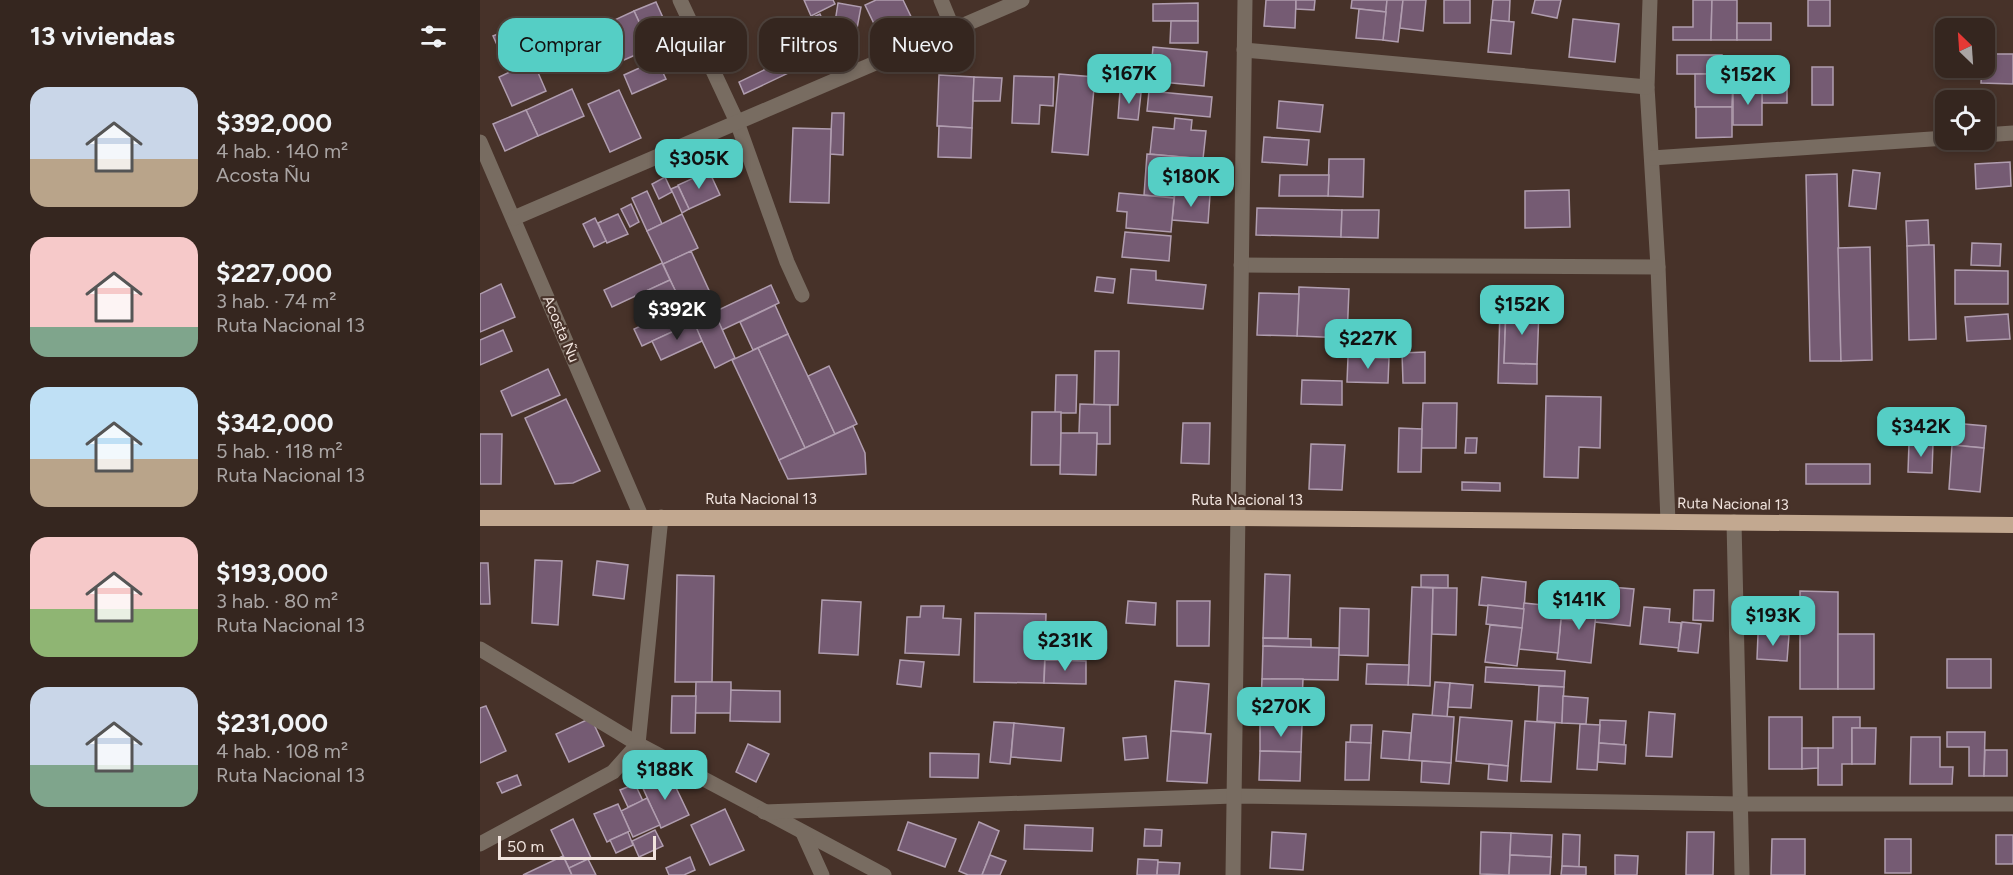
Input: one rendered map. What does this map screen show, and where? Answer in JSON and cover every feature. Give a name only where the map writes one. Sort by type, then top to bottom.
[{"type":"highway","name":"Ruta Nacional 13","points":[[480,518],[641,516],[1239,518],[2013,525]]},
{"type":"street","points":[[680,0],[737,122],[787,262],[802,295]]},
{"type":"street","points":[[941,0],[948,18]]},
{"type":"street","points":[[974,20],[1022,0]]},
{"type":"street","points":[[1233,875],[1245,0]]},
{"type":"street","points":[[1650,0],[1647,87],[1658,267],[1668,522]]},
{"type":"street","points":[[1244,50],[1647,87]]},
{"type":"street","points":[[514,219],[870,65]]},
{"type":"street","points":[[1995,135],[2013,134]]},
{"type":"street","points":[[1652,158],[1935,139]]},
{"type":"street","name":"Acosta Ñu","points":[[480,142],[641,516]]},
{"type":"street","points":[[1241,265],[1658,267]]},
{"type":"street","points":[[480,844],[613,772],[639,744],[661,517]]},
{"type":"street","points":[[1734,522],[1742,875]]},
{"type":"street","points":[[480,648],[639,744],[884,875]]},
{"type":"street","points":[[764,812],[1234,796],[1742,804],[2013,804]]},
{"type":"street","points":[[803,833],[822,875]]},
{"type":"building","points":[[804,0],[833,0],[835,4],[811,16]]},
{"type":"building","points":[[876,0],[903,0],[912,18],[871,18],[865,5]]},
{"type":"building","points":[[1266,0],[1296,0],[1295,28],[1264,26]]},
{"type":"building","points":[[1296,0],[1315,0],[1314,10],[1296,9]]},
{"type":"building","points":[[1352,0],[1387,0],[1386,12],[1351,8]]},
{"type":"building","points":[[1387,0],[1403,0],[1398,42],[1383,40]]},
{"type":"building","points":[[1403,0],[1426,0],[1423,31],[1400,28]]},
{"type":"building","points":[[1444,0],[1470,0],[1470,23],[1444,23]]},
{"type":"building","points":[[1493,0],[1510,0],[1509,22],[1491,20]]},
{"type":"building","points":[[1535,0],[1561,0],[1557,18],[1532,13]]},
{"type":"building","points":[[1693,0],[1712,0],[1711,40],[1673,40],[1673,27],[1693,27]]},
{"type":"building","points":[[1712,0],[1737,0],[1737,40],[1711,40]]},
{"type":"building","points":[[1808,0],[1830,0],[1830,26],[1808,26]]},
{"type":"building","points":[[656,2],[663,18],[637,18],[634,11]]},
{"type":"building","points":[[838,3],[861,7],[858,23],[858,18],[836,18]]},
{"type":"building","points":[[1198,3],[1198,21],[1153,21],[1153,4]]},
{"type":"building","points":[[1359,9],[1386,12],[1383,40],[1356,38]]},
{"type":"building","points":[[634,11],[637,18],[635,18],[635,55],[624,60],[623,18],[619,18]]},
{"type":"building","points":[[1573,19],[1619,24],[1615,62],[1569,57]]},
{"type":"building","points":[[1491,20],[1514,22],[1511,54],[1488,52]]},
{"type":"building","points":[[1171,21],[1198,21],[1198,43],[1170,43]]},
{"type":"building","points":[[1737,23],[1771,23],[1771,40],[1737,40]]},
{"type":"building","points":[[498,34],[498,47],[493,36]]},
{"type":"building","points":[[1153,47],[1207,52],[1204,86],[1150,81]]},
{"type":"building","points":[[1995,54],[2013,54],[2013,84],[1981,83],[1981,78],[1995,78]]},
{"type":"building","points":[[1677,55],[1722,55],[1722,74],[1677,74]]},
{"type":"building","points":[[1787,64],[1787,103],[1762,103],[1762,65]]},
{"type":"building","points":[[1812,67],[1833,67],[1833,105],[1812,105]]},
{"type":"building","points":[[635,70],[635,72],[663,72],[666,79],[632,94],[624,75]]},
{"type":"building","points":[[510,72],[538,72],[546,91],[512,106],[499,77]]},
{"type":"building","points":[[760,72],[791,72],[744,94],[739,82]]},
{"type":"building","points":[[1059,74],[1095,77],[1088,155],[1052,152]]},
{"type":"building","points":[[1695,74],[1733,74],[1732,107],[1695,107]]},
{"type":"building","points":[[939,75],[974,77],[972,128],[937,126]]},
{"type":"building","points":[[1014,76],[1054,77],[1053,106],[1040,105],[1039,124],[1012,123]]},
{"type":"building","points":[[974,77],[1002,78],[1000,101],[973,101]]},
{"type":"building","points":[[1733,86],[1762,86],[1762,125],[1733,125]]},
{"type":"building","points":[[572,89],[584,116],[538,136],[526,110]]},
{"type":"building","points":[[619,90],[641,138],[610,152],[588,104]]},
{"type":"building","points":[[1120,91],[1141,93],[1138,120],[1118,118]]},
{"type":"building","points":[[1149,91],[1212,97],[1210,117],[1147,111]]},
{"type":"building","points":[[1279,101],[1323,105],[1320,132],[1277,128]]},
{"type":"building","points":[[1696,107],[1732,107],[1732,137],[1696,138]]},
{"type":"building","points":[[526,110],[538,136],[505,151],[493,124]]},
{"type":"building","points":[[832,113],[844,113],[843,155],[830,154]]},
{"type":"building","points":[[1175,118],[1192,120],[1191,130],[1206,131],[1203,159],[1150,154],[1153,127],[1174,129]]},
{"type":"building","points":[[939,126],[972,128],[971,158],[938,157]]},
{"type":"building","points":[[793,128],[831,129],[829,203],[790,202]]},
{"type":"building","points":[[1264,137],[1309,140],[1307,165],[1262,162]]},
{"type":"building","points":[[1147,154],[1193,158],[1190,193],[1175,192],[1174,198],[1144,195]]},
{"type":"building","points":[[1329,159],[1364,159],[1363,197],[1328,196]]},
{"type":"building","points":[[2010,162],[2011,186],[1976,189],[1975,164]]},
{"type":"building","points":[[1853,170],[1880,173],[1876,209],[1849,206]]},
{"type":"building","points":[[709,171],[720,195],[689,209],[678,185]]},
{"type":"building","points":[[1837,174],[1841,361],[1810,361],[1806,175]]},
{"type":"building","points":[[1280,175],[1329,175],[1328,196],[1279,196]]},
{"type":"building","points":[[665,177],[672,192],[659,199],[652,184]]},
{"type":"building","points":[[678,186],[689,209],[682,213],[671,189]]},
{"type":"building","points":[[1569,190],[1570,227],[1525,228],[1525,191]]},
{"type":"building","points":[[647,191],[662,224],[647,231],[632,198]]},
{"type":"building","points":[[1175,192],[1210,195],[1208,223],[1172,220]]},
{"type":"building","points":[[1119,193],[1174,198],[1171,232],[1126,228],[1127,212],[1117,211]]},
{"type":"building","points":[[631,204],[639,222],[630,227],[621,209]]},
{"type":"building","points":[[1257,208],[1342,210],[1341,237],[1256,235]]},
{"type":"building","points":[[1342,210],[1379,210],[1378,238],[1341,237]]},
{"type":"building","points":[[618,214],[628,234],[607,243],[598,223]]},
{"type":"building","points":[[682,214],[698,248],[663,264],[647,231]]},
{"type":"building","points":[[595,218],[606,241],[594,247],[583,224]]},
{"type":"building","points":[[1928,220],[1929,245],[1907,246],[1906,221]]},
{"type":"building","points":[[1125,232],[1171,236],[1169,261],[1122,257]]},
{"type":"building","points":[[1972,243],[2001,244],[2000,266],[1971,265]]},
{"type":"building","points":[[1934,245],[1936,339],[1909,340],[1907,246]]},
{"type":"building","points":[[1870,247],[1872,360],[1841,361],[1838,248]]},
{"type":"building","points":[[691,251],[718,310],[714,312],[717,318],[696,328],[693,321],[690,323],[663,264]]},
{"type":"building","points":[[662,263],[670,280],[612,307],[604,290]]},
{"type":"building","points":[[1131,269],[1156,271],[1156,280],[1206,285],[1203,309],[1128,303]]},
{"type":"building","points":[[1955,270],[2008,271],[2008,304],[1955,304]]},
{"type":"building","points":[[1097,277],[1115,279],[1113,293],[1095,291]]},
{"type":"building","points":[[670,280],[683,306],[648,323],[635,296]]},
{"type":"building","points":[[501,284],[515,317],[480,332],[480,294]]},
{"type":"building","points":[[771,285],[779,303],[722,330],[714,312]]},
{"type":"building","points":[[1299,287],[1349,289],[1347,338],[1297,336]]},
{"type":"building","points":[[1259,293],[1299,294],[1297,336],[1257,335]]},
{"type":"building","points":[[775,305],[788,334],[753,350],[740,322]]},
{"type":"building","points":[[683,306],[691,323],[642,346],[634,329]]},
{"type":"building","points":[[1500,308],[1506,309],[1504,363],[1537,364],[1537,384],[1498,383]]},
{"type":"building","points":[[1506,309],[1539,310],[1537,364],[1504,363]]},
{"type":"building","points":[[2008,314],[2010,339],[1967,341],[1965,317]]},
{"type":"building","points":[[717,318],[735,358],[715,368],[696,328]]},
{"type":"building","points":[[694,322],[702,341],[661,360],[652,341]]},
{"type":"building","points":[[503,330],[512,351],[480,365],[480,340]]},
{"type":"building","points":[[788,334],[835,434],[805,448],[758,348]]},
{"type":"building","points":[[758,348],[805,448],[779,460],[732,360]]},
{"type":"building","points":[[1095,351],[1119,351],[1118,405],[1094,405]]},
{"type":"building","points":[[1425,352],[1425,383],[1403,383],[1402,353]]},
{"type":"building","points":[[1348,357],[1389,358],[1388,383],[1347,382]]},
{"type":"building","points":[[829,366],[857,424],[835,434],[808,376]]},
{"type":"building","points":[[548,369],[560,395],[512,416],[501,391]]},
{"type":"building","points":[[1056,375],[1077,375],[1076,413],[1055,413]]},
{"type":"building","points":[[1302,380],[1342,381],[1342,405],[1301,404]]},
{"type":"building","points":[[1546,396],[1601,397],[1600,448],[1579,447],[1578,478],[1544,477]]},
{"type":"building","points":[[566,399],[600,471],[573,483],[555,484],[525,418]]},
{"type":"building","points":[[1423,403],[1457,403],[1456,448],[1421,448]]},
{"type":"building","points":[[1080,404],[1110,405],[1110,444],[1097,444],[1097,433],[1079,433]]},
{"type":"building","points":[[1032,412],[1061,412],[1061,465],[1031,465]]},
{"type":"building","points":[[1942,422],[1986,426],[1984,448],[1940,444]]},
{"type":"building","points":[[1183,423],[1210,423],[1209,464],[1181,463]]},
{"type":"building","points":[[853,426],[865,453],[866,474],[788,479],[779,460]]},
{"type":"building","points":[[1399,428],[1422,429],[1421,472],[1398,472]]},
{"type":"building","points":[[1061,433],[1097,433],[1096,475],[1060,474]]},
{"type":"building","points":[[480,434],[502,434],[501,484],[480,484]]},
{"type":"building","points":[[1466,438],[1477,438],[1476,453],[1465,453]]},
{"type":"building","points":[[1909,443],[1933,443],[1932,473],[1908,472]]},
{"type":"building","points":[[1311,444],[1345,445],[1342,490],[1309,489]]},
{"type":"building","points":[[1952,445],[1984,448],[1980,492],[1949,489]]},
{"type":"building","points":[[1806,464],[1870,464],[1870,484],[1806,484]]},
{"type":"building","points":[[1462,482],[1500,483],[1500,491],[1462,490]]},
{"type":"building","points":[[535,560],[562,561],[558,625],[532,623]]},
{"type":"building","points":[[597,561],[628,565],[624,599],[593,595]]},
{"type":"building","points":[[480,563],[488,563],[490,604],[480,604]]},
{"type":"building","points":[[1265,574],[1290,575],[1288,638],[1263,638]]},
{"type":"building","points":[[677,575],[714,576],[712,682],[675,682]]},
{"type":"building","points":[[1421,575],[1448,575],[1448,588],[1421,587]]},
{"type":"building","points":[[1482,577],[1526,582],[1524,609],[1479,605]]},
{"type":"building","points":[[1599,586],[1634,589],[1630,626],[1595,622]]},
{"type":"building","points":[[1412,587],[1433,588],[1430,686],[1408,685]]},
{"type":"building","points":[[1433,588],[1457,588],[1456,635],[1432,634]]},
{"type":"building","points":[[1564,589],[1579,591],[1576,620],[1561,619]]},
{"type":"building","points":[[1694,590],[1714,590],[1713,621],[1693,620]]},
{"type":"building","points":[[1579,591],[1598,593],[1591,663],[1557,659],[1561,619],[1576,620]]},
{"type":"building","points":[[1800,591],[1838,592],[1838,689],[1800,689]]},
{"type":"building","points":[[822,600],[861,602],[858,655],[819,653]]},
{"type":"building","points":[[1128,601],[1156,603],[1155,625],[1126,623]]},
{"type":"building","points":[[1177,601],[1210,601],[1209,646],[1177,646]]},
{"type":"building","points":[[1524,603],[1562,607],[1558,653],[1519,649]]},
{"type":"building","points":[[1488,605],[1524,609],[1522,628],[1486,624]]},
{"type":"building","points":[[921,606],[944,606],[943,618],[961,619],[959,655],[905,653],[907,617],[920,617]]},
{"type":"building","points":[[1644,607],[1670,609],[1669,622],[1681,623],[1679,648],[1640,644]]},
{"type":"building","points":[[1340,608],[1369,609],[1368,656],[1339,655]]},
{"type":"building","points":[[975,613],[1046,614],[1044,683],[974,682]]},
{"type":"building","points":[[1682,622],[1701,624],[1698,653],[1678,651]]},
{"type":"building","points":[[1490,625],[1522,628],[1517,666],[1485,662]]},
{"type":"building","points":[[1758,634],[1789,635],[1787,661],[1757,659]]},
{"type":"building","points":[[1838,634],[1874,634],[1874,689],[1838,689]]},
{"type":"building","points":[[1263,638],[1311,639],[1311,648],[1263,646]]},
{"type":"building","points":[[1263,646],[1339,648],[1338,680],[1262,679]]},
{"type":"building","points":[[1947,659],[1991,659],[1991,688],[1947,688]]},
{"type":"building","points":[[900,660],[924,662],[921,687],[897,684]]},
{"type":"building","points":[[1045,660],[1086,661],[1086,684],[1044,683]]},
{"type":"building","points":[[1367,664],[1409,665],[1408,685],[1366,684]]},
{"type":"building","points":[[1486,667],[1565,671],[1564,687],[1485,682]]},
{"type":"building","points":[[1262,679],[1303,679],[1301,725],[1260,724]]},
{"type":"building","points":[[1175,681],[1209,684],[1205,733],[1171,731]]},
{"type":"building","points":[[696,682],[731,682],[731,713],[695,713]]},
{"type":"building","points":[[1435,682],[1450,683],[1447,717],[1432,716]]},
{"type":"building","points":[[1450,683],[1473,685],[1471,708],[1448,707]]},
{"type":"building","points":[[1539,686],[1564,687],[1562,723],[1537,721]]},
{"type":"building","points":[[731,690],[780,691],[780,722],[730,721]]},
{"type":"building","points":[[672,696],[696,696],[695,733],[671,733]]},
{"type":"building","points":[[1563,696],[1588,698],[1586,724],[1562,723]]},
{"type":"building","points":[[486,706],[506,751],[480,763],[480,708]]},
{"type":"building","points":[[1649,712],[1675,714],[1672,757],[1646,756]]},
{"type":"building","points":[[1413,714],[1454,717],[1451,763],[1409,760]]},
{"type":"building","points":[[1460,717],[1512,721],[1508,766],[1456,761]]},
{"type":"building","points":[[1769,717],[1802,717],[1802,769],[1769,769]]},
{"type":"building","points":[[1833,717],[1860,717],[1860,728],[1852,728],[1852,764],[1842,764],[1842,785],[1818,785],[1818,748],[1833,748]]},
{"type":"building","points":[[591,718],[604,746],[569,762],[556,734]]},
{"type":"building","points":[[1600,720],[1626,721],[1624,745],[1599,743]]},
{"type":"building","points":[[1525,721],[1555,723],[1551,782],[1521,781]]},
{"type":"building","points":[[994,722],[1014,723],[1010,764],[990,762]]},
{"type":"building","points":[[1014,723],[1064,728],[1061,761],[1011,757]]},
{"type":"building","points":[[1260,724],[1302,725],[1301,752],[1260,751]]},
{"type":"building","points":[[1580,724],[1600,725],[1597,770],[1577,769]]},
{"type":"building","points":[[1351,725],[1372,725],[1371,743],[1350,743]]},
{"type":"building","points":[[1852,728],[1876,728],[1875,764],[1852,764]]},
{"type":"building","points":[[1171,731],[1211,734],[1207,783],[1167,781]]},
{"type":"building","points":[[1383,731],[1411,733],[1409,760],[1381,758]]},
{"type":"building","points":[[1947,732],[1985,732],[1984,776],[1969,776],[1969,747],[1947,747]]},
{"type":"building","points":[[1146,736],[1148,758],[1125,760],[1123,738]]},
{"type":"building","points":[[1911,737],[1940,737],[1940,767],[1953,767],[1952,784],[1910,784]]},
{"type":"building","points":[[1346,742],[1371,743],[1369,780],[1345,780]]},
{"type":"building","points":[[1599,743],[1626,745],[1625,764],[1598,762]]},
{"type":"building","points":[[748,744],[769,754],[756,782],[736,772]]},
{"type":"building","points":[[1802,748],[1818,748],[1818,768],[1802,769]]},
{"type":"building","points":[[1985,750],[2007,750],[2007,776],[1984,776]]},
{"type":"building","points":[[1260,751],[1301,752],[1300,781],[1259,780]]},
{"type":"building","points":[[930,753],[979,754],[978,778],[930,777]]},
{"type":"building","points":[[1422,761],[1451,763],[1449,784],[1421,782]]},
{"type":"building","points":[[1489,764],[1508,766],[1507,781],[1488,779]]},
{"type":"building","points":[[669,773],[689,815],[661,828],[642,786]]},
{"type":"building","points":[[517,775],[521,785],[502,793],[497,783]]},
{"type":"building","points":[[635,784],[643,801],[628,807],[620,790]]},
{"type":"building","points":[[647,798],[660,825],[633,837],[621,811]]},
{"type":"building","points":[[618,804],[630,831],[607,842],[594,814]]},
{"type":"building","points":[[725,809],[744,850],[710,865],[691,825]]},
{"type":"building","points":[[573,819],[591,858],[569,868],[551,830]]},
{"type":"building","points":[[908,822],[956,839],[945,867],[898,850]]},
{"type":"building","points":[[979,822],[999,831],[982,875],[968,875],[959,871]]},
{"type":"building","points":[[1025,825],[1093,828],[1092,851],[1024,849]]},
{"type":"building","points":[[1145,829],[1162,830],[1161,846],[1144,846]]},
{"type":"building","points":[[655,830],[663,846],[639,857],[632,841]]},
{"type":"building","points":[[628,832],[633,845],[616,853],[610,840]]},
{"type":"building","points":[[1272,832],[1306,834],[1303,870],[1270,868]]},
{"type":"building","points":[[1481,832],[1511,833],[1509,875],[1480,874]]},
{"type":"building","points":[[1687,832],[1714,832],[1713,875],[1686,875]]},
{"type":"building","points":[[1511,833],[1552,835],[1551,857],[1510,855]]},
{"type":"building","points":[[1563,834],[1580,835],[1579,867],[1562,866]]},
{"type":"building","points":[[1996,835],[2013,835],[2013,864],[1996,864]]},
{"type":"building","points":[[1772,839],[1805,839],[1805,875],[1771,875]]},
{"type":"building","points":[[1885,839],[1911,839],[1911,873],[1885,873]]},
{"type":"building","points":[[990,855],[1006,861],[1000,875],[982,875]]},
{"type":"building","points":[[1510,855],[1551,857],[1550,875],[1509,875]]},
{"type":"building","points":[[1615,855],[1638,856],[1637,875],[1615,875]]},
{"type":"building","points":[[563,856],[572,875],[523,875]]},
{"type":"building","points":[[690,857],[695,870],[684,875],[669,875],[666,868]]},
{"type":"building","points":[[588,859],[596,875],[572,875],[569,868]]},
{"type":"building","points":[[1138,859],[1158,860],[1157,875],[1137,875]]},
{"type":"building","points":[[1158,862],[1180,863],[1179,875],[1157,875]]},
{"type":"building","points":[[1562,866],[1586,867],[1586,875],[1561,875]]}]
